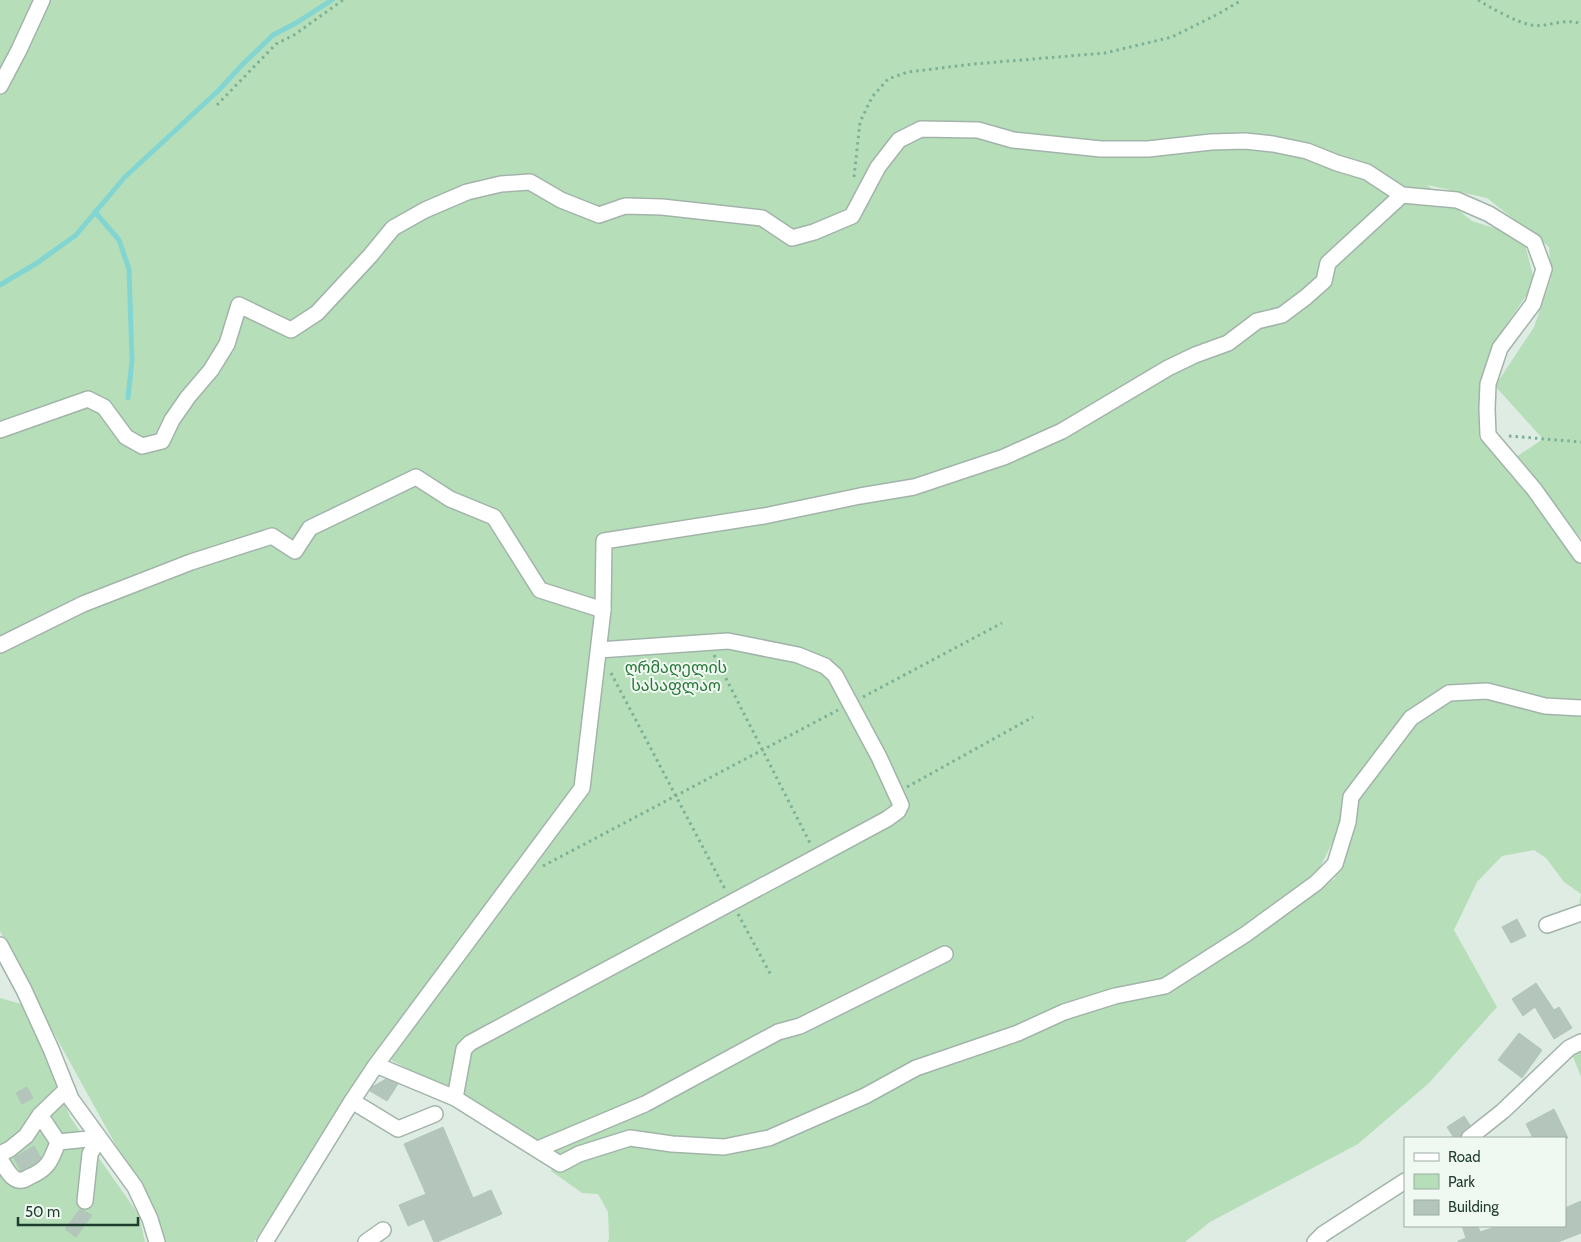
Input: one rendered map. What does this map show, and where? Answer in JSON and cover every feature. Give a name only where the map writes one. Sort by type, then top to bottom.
[{"type":"street","points":[[0,86],[42,0]]},
{"type":"street","points":[[0,430],[88,399],[104,407],[126,437],[142,446],[162,441],[188,397],[211,370],[227,344],[238,304],[291,330],[317,314],[393,228],[425,210],[467,192],[501,184],[530,182],[561,200],[600,215],[625,206],[662,207],[762,218],[792,238],[814,232],[852,216],[878,167],[899,140],[921,129],[978,130],[1012,140],[1101,149],[1148,149],[1237,141],[1273,144],[1307,150],[1367,172],[1402,195],[1457,200],[1489,214],[1534,242],[1544,269],[1533,304],[1500,348],[1488,384],[1488,435],[1534,489],[1581,555]]},
{"type":"street","points":[[266,1242],[376,1065],[582,788],[603,610],[604,541],[764,516],[914,487],[1004,457],[1062,431],[1186,359],[1228,343],[1257,321],[1282,314],[1324,281],[1328,263],[1402,195]]},
{"type":"street","points":[[0,645],[83,604],[191,562],[272,536],[295,551],[310,528],[416,477],[450,499],[494,517],[540,590],[603,610]]},
{"type":"street","points":[[454,1098],[464,1049],[470,1043],[887,819],[898,812],[901,805],[897,793],[835,675],[825,666],[798,656],[728,641],[599,650]]},
{"type":"street","points":[[376,1065],[454,1098],[560,1164],[579,1154],[630,1138],[672,1144],[724,1147],[769,1138],[865,1096],[916,1068],[1018,1033],[1064,1012],[1115,996],[1165,986],[1246,934],[1316,883],[1335,864],[1348,822],[1350,797],[1411,718],[1449,692],[1487,691],[1545,706],[1581,708]]},
{"type":"street","points":[[1547,926],[1581,914]]},
{"type":"street","points":[[0,945],[43,1032],[71,1099],[135,1187],[158,1242]]},
{"type":"street","points":[[538,1149],[646,1104],[778,1032],[800,1026],[945,954]]},
{"type":"street","points":[[1470,1137],[1503,1112],[1569,1048],[1581,1042]]},
{"type":"street","points":[[0,1154],[26,1136],[40,1115],[67,1089]]},
{"type":"street","points":[[352,1102],[398,1129],[435,1114]]},
{"type":"street","points":[[40,1115],[58,1142]]},
{"type":"street","points":[[58,1142],[99,1138]]},
{"type":"street","points":[[85,1201],[90,1154],[99,1138]]},
{"type":"street","points":[[0,1159],[12,1177],[17,1180],[24,1180],[44,1170],[58,1142]]},
{"type":"street","points":[[1315,1242],[1323,1234],[1404,1182]]},
{"type":"street","points":[[366,1242],[383,1230]]},
{"type":"path","points":[[217,105],[276,44],[294,35],[343,0]]},
{"type":"path","points":[[854,179],[860,122],[872,97],[888,79],[908,72],[936,68],[1105,53],[1172,37],[1242,0]]},
{"type":"path","points":[[1478,0],[1497,11],[1531,25],[1573,21],[1581,24]]},
{"type":"path","points":[[1488,435],[1581,442]]},
{"type":"path","points":[[538,868],[1002,623]]},
{"type":"path","points":[[707,642],[817,857]]},
{"type":"path","points":[[599,650],[772,977]]},
{"type":"path","points":[[897,793],[1033,717]]},
{"type":"green space","name":"ღრმაღელის სასაფლაო","points":[[0,0],[1581,0],[1581,538],[1540,497],[1581,552],[1581,894],[1564,882],[1546,858],[1534,850],[1502,856],[1477,882],[1454,930],[1497,1007],[1429,1083],[1358,1144],[1210,1222],[1185,1242],[608,1242],[608,1212],[598,1194],[582,1193],[551,1171],[557,1161],[450,1092],[376,1052],[254,1242],[164,1242],[134,1178],[30,990],[0,931]],"holes":[[[1427,185],[1487,198],[1549,247],[1551,278],[1534,327],[1495,386],[1543,439],[1507,463],[1479,438],[1482,383],[1495,341],[1535,283],[1523,237],[1472,221]],[[1363,783],[1335,878],[1260,934],[1318,871]]]},
{"type":"green space","points":[[1581,894],[1581,910],[1578,911]]},
{"type":"green space","points":[[0,998],[25,1005],[70,1117],[139,1215],[145,1242],[0,1242]]},
{"type":"green space","points":[[1581,1050],[1581,1077],[1572,1054]]},
{"type":"building","points":[[1517,919],[1526,936],[1511,943],[1502,927]]},
{"type":"building","points":[[1536,983],[1554,1010],[1559,1007],[1572,1028],[1554,1039],[1535,1007],[1523,1016],[1512,999]]},
{"type":"building","points":[[1519,1033],[1542,1050],[1522,1078],[1498,1060]]},
{"type":"building","points":[[386,1079],[398,1084],[387,1101],[370,1091],[372,1087]]},
{"type":"building","points":[[27,1087],[33,1098],[22,1104],[16,1093]]},
{"type":"building","points":[[1554,1109],[1568,1138],[1532,1137],[1526,1124]]},
{"type":"building","points":[[1464,1116],[1470,1125],[1463,1131],[1460,1137],[1453,1137],[1447,1127]]},
{"type":"building","points":[[443,1127],[473,1198],[491,1190],[502,1214],[434,1242],[424,1219],[408,1226],[399,1205],[426,1194],[404,1144]]},
{"type":"building","points":[[34,1146],[41,1158],[21,1171],[14,1158]]},
{"type":"building","points":[[1581,1201],[1581,1233],[1558,1242],[1458,1242],[1466,1238],[1462,1227],[1478,1227],[1480,1232],[1495,1227],[1566,1227],[1566,1208]]},
{"type":"building","points":[[80,1209],[92,1215],[76,1237],[65,1229]]},
{"type":"waterway","points":[[0,285],[37,263],[76,235],[125,177],[219,90],[273,35],[332,0]]},
{"type":"waterway","points":[[95,212],[119,240],[129,269],[132,360],[128,398]]}]
